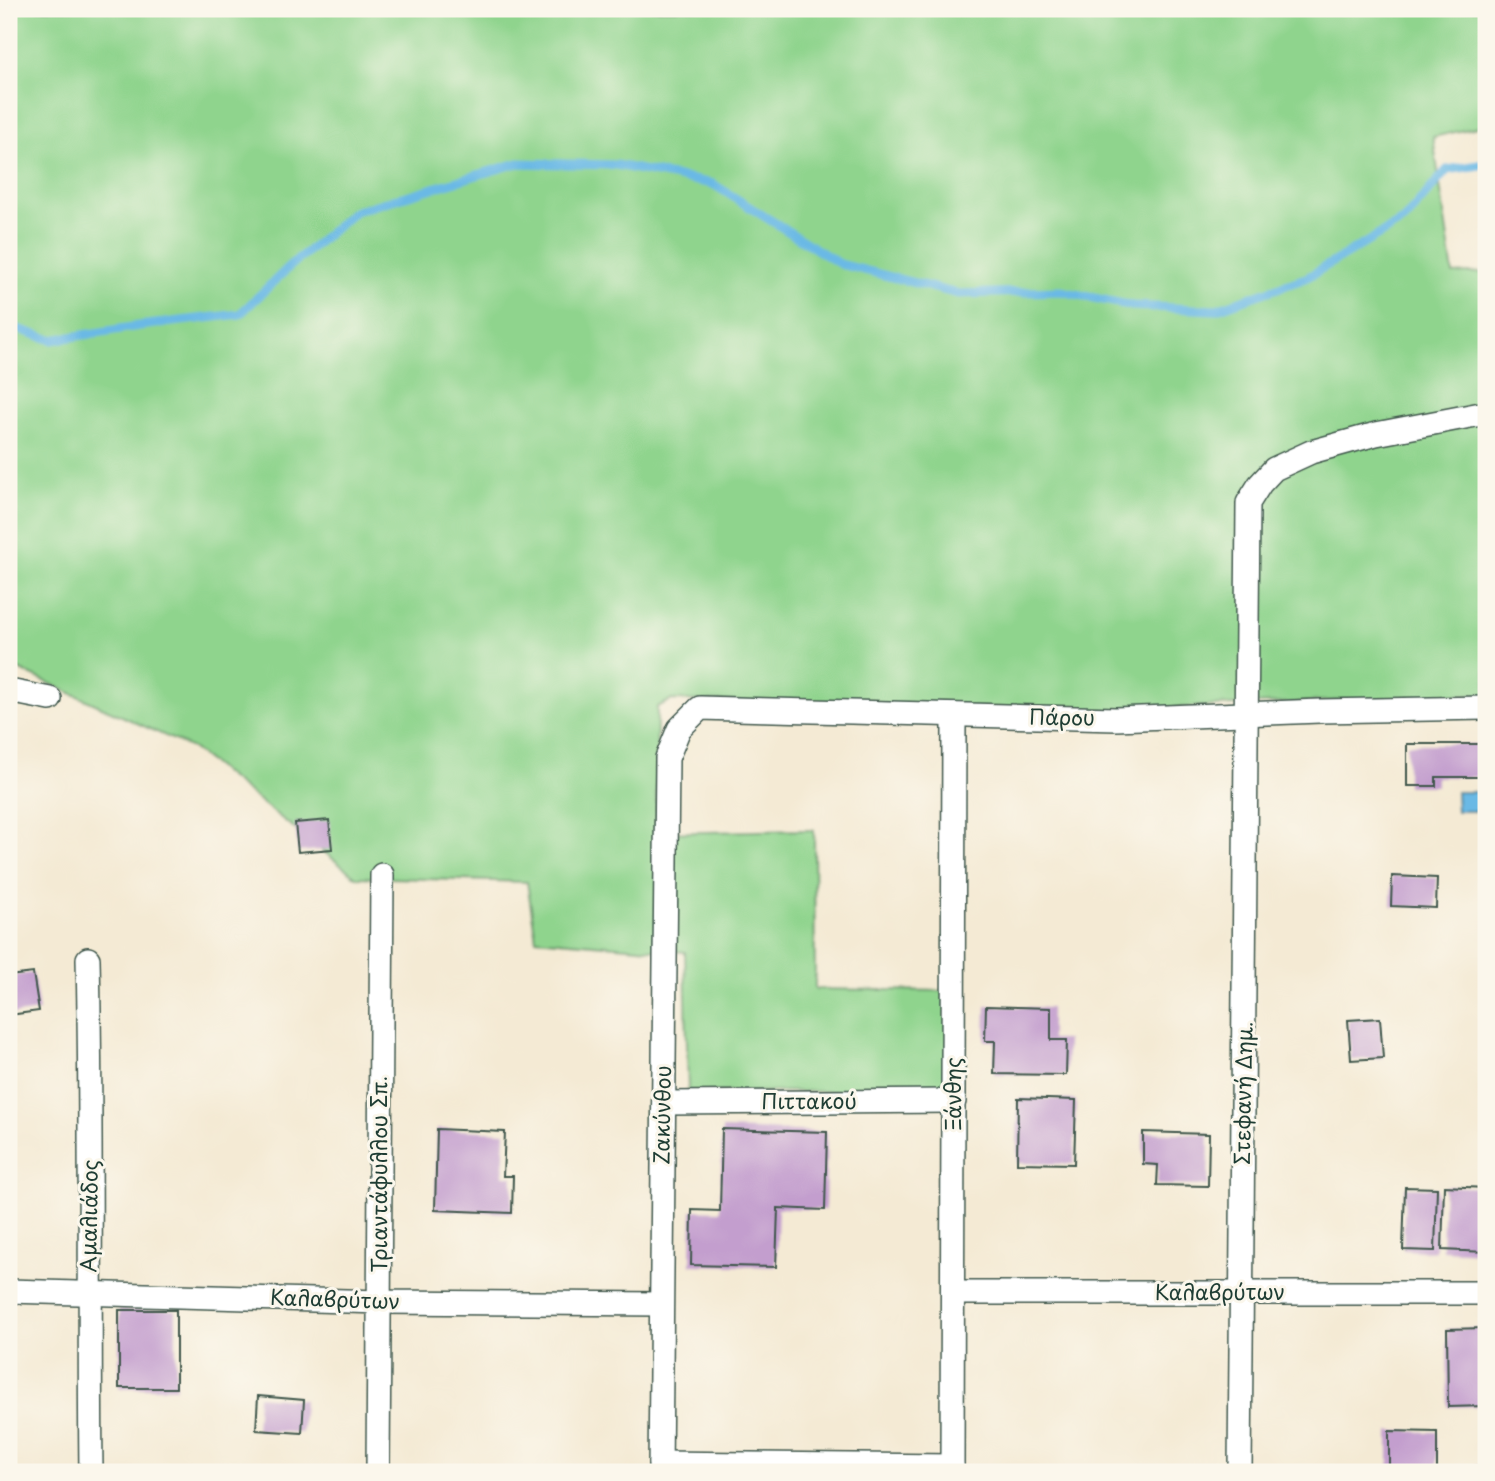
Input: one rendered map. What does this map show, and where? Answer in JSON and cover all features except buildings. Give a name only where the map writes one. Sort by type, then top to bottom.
[{"type":"street","name":"Στεφανή Δημ.","points":[[1240,1472],[1248,503],[1260,484],[1275,469],[1311,452],[1376,433],[1486,413]]},
{"type":"street","points":[[9,691],[50,699]]},
{"type":"street","name":"Πάρου","points":[[667,758],[679,729],[700,708],[1116,719],[1486,708]]},
{"type":"street","name":"Ξάνθης","points":[[952,1469],[954,715]]},
{"type":"street","name":"Ζακύνθου","points":[[660,1467],[667,758]]},
{"type":"street","name":"Τριαντάφυλλου Σπ.","points":[[377,1472],[382,875]]},
{"type":"street","name":"Αμαλιάδος","points":[[88,959],[91,1109],[88,1292],[91,1472]]},
{"type":"street","name":"Πιττακού","points":[[664,1103],[954,1101]]},
{"type":"street","name":"Καλαβρύτων","points":[[9,1291],[380,1302],[661,1304]]},
{"type":"street","name":"Καλαβρύτων","points":[[954,1293],[1486,1293]]},
{"type":"street","points":[[660,1467],[952,1469]]},
{"type":"green space","points":[[9,9],[1486,9],[1486,125],[1433,137],[1453,274],[1486,272],[1486,694],[1101,711],[672,700],[657,707],[656,833],[814,830],[815,989],[949,991],[950,1091],[688,1092],[685,952],[536,939],[527,882],[356,877],[192,748],[9,667]]},
{"type":"water","points":[[1456,792],[1486,792],[1486,811],[1457,811]]},
{"type":"waterway","points":[[9,326],[52,340],[240,314],[288,268],[355,211],[518,163],[616,165],[713,184],[840,264],[958,294],[1061,291],[1132,306],[1214,310],[1306,278],[1404,220],[1447,170],[1486,164]]}]
